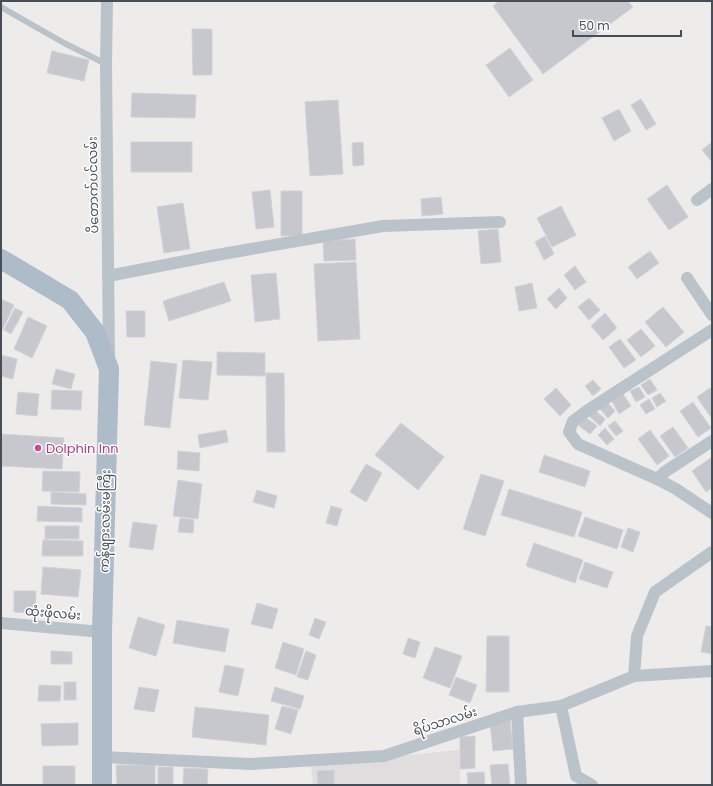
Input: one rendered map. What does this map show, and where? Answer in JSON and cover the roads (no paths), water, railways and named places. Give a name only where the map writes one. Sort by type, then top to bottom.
[{"type":"main road","name":"ကန်ဖျားလမ်းမကြီး","points":[[1,259],[70,300],[95,332],[109,369],[102,632],[102,785]]},
{"type":"street","name":"ပိတောက်ပင်လမ်း","points":[[106,1],[109,369]]},
{"type":"street","points":[[697,200],[712,189]]},
{"type":"street","points":[[108,276],[210,256],[383,226],[500,222]]},
{"type":"street","points":[[687,278],[712,315]]},
{"type":"street","points":[[712,330],[588,410],[573,421],[569,432],[578,444],[657,479],[676,489],[712,513]]},
{"type":"street","points":[[657,479],[666,471],[712,441]]},
{"type":"street","points":[[634,676],[637,636],[655,592],[712,552]]},
{"type":"street","name":"ထုံးဖိုလမ်း","points":[[1,623],[102,632]]},
{"type":"street","name":"ရိပ်သာလမ်း","points":[[102,757],[251,764],[384,756],[517,712],[561,706],[634,676],[712,671]]},
{"type":"street","points":[[561,706],[576,776],[592,785]]},
{"type":"street","points":[[517,712],[520,785]]},
{"type":"lane","points":[[1,7],[64,43],[106,64]]},
{"type":"place","name":"Dolphin Inn","points":[[38,448]]}]
